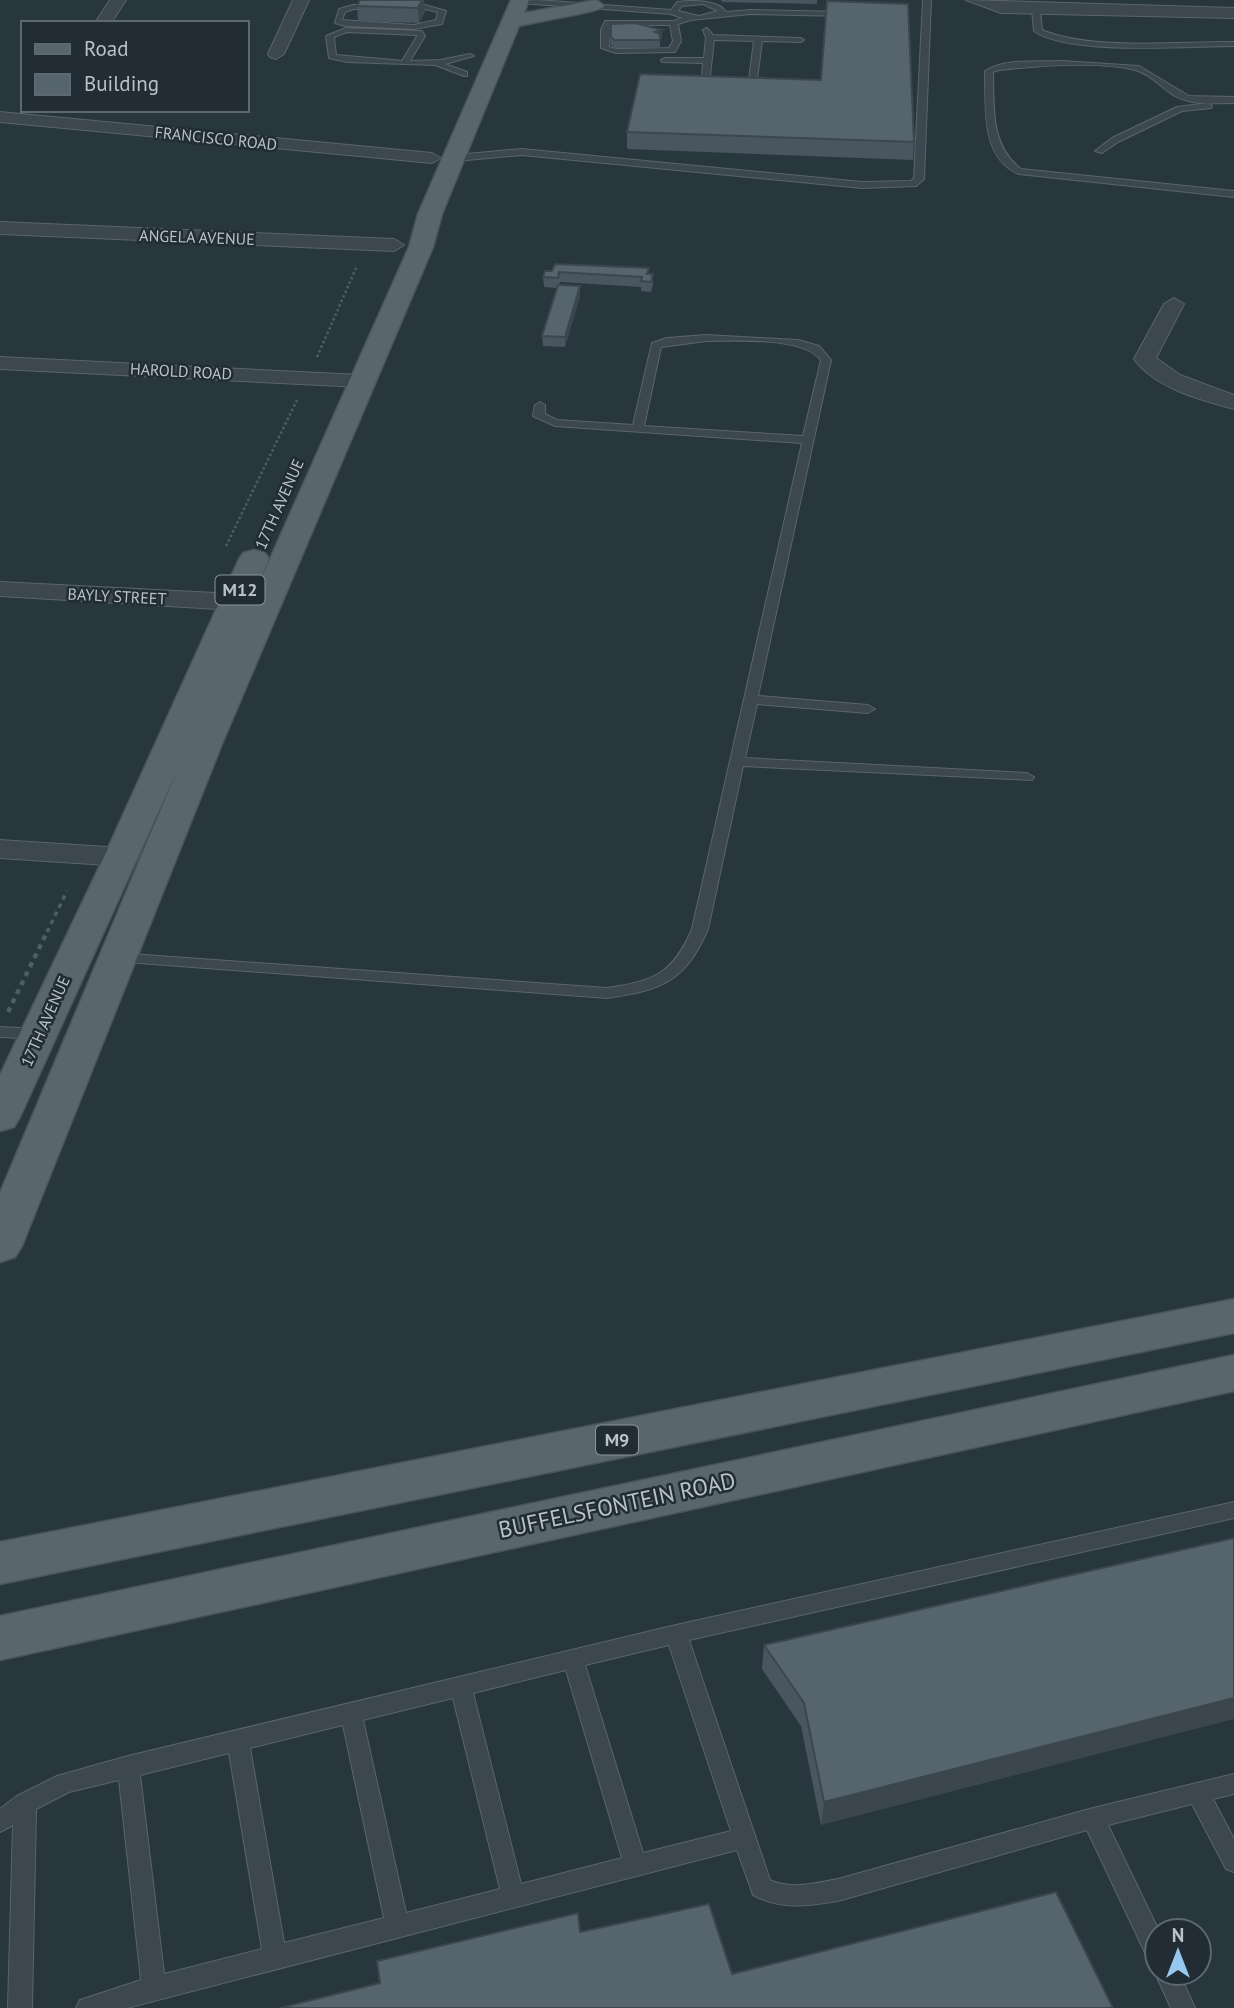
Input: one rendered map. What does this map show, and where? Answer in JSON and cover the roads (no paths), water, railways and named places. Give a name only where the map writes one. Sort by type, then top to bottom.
[{"type":"main road","name":"M12","points":[[445,164],[520,0]]},
{"type":"main road","points":[[509,23],[603,2]]},
{"type":"main road","points":[[455,98],[479,34]]},
{"type":"main road","name":"17TH AVENUE","points":[[0,1117],[122,857],[235,602],[349,380],[445,164],[441,134]]},
{"type":"main road","name":"17TH AVENUE","points":[[0,1246],[115,958],[262,606],[349,380],[409,206],[445,164]]},
{"type":"main road","points":[[75,956],[115,958]]},
{"type":"main road","name":"M9","points":[[10,1558],[1234,1316]]},
{"type":"main road","name":"BUFFELSFONTEIN ROAD","points":[[0,1639],[1234,1373]]},
{"type":"street","points":[[104,21],[118,0]]},
{"type":"street","points":[[276,54],[301,0]]},
{"type":"street","points":[[510,0],[520,0]]},
{"type":"street","points":[[977,2],[1036,10],[1234,13]]},
{"type":"street","name":"FRANCISCO ROAD","points":[[0,117],[40,115],[445,164]]},
{"type":"street","name":"ANGELA AVENUE","points":[[0,228],[394,245]]},
{"type":"street","points":[[1174,304],[1145,359],[1150,367],[1162,374],[1234,402],[1230,412],[1234,419]]},
{"type":"street","name":"HAROLD ROAD","points":[[0,363],[349,380]]},
{"type":"street","name":"BAYLY STREET","points":[[0,589],[235,602]]},
{"type":"street","points":[[0,849],[122,857]]},
{"type":"lane","points":[[520,0],[710,3]]},
{"type":"lane","points":[[700,0],[750,12]]},
{"type":"lane","points":[[445,164],[508,152],[862,185],[913,184],[919,179],[927,0]]},
{"type":"lane","points":[[603,2],[673,12],[691,18]]},
{"type":"lane","points":[[362,3],[425,7],[442,11],[439,22],[424,26],[345,24],[338,21],[345,8],[362,3]]},
{"type":"lane","points":[[673,12],[675,6],[687,3]]},
{"type":"lane","points":[[715,16],[722,13],[721,7]]},
{"type":"lane","points":[[1036,10],[1040,33],[1090,42],[1234,44]]},
{"type":"lane","points":[[674,23],[677,41],[672,50],[606,49],[606,24],[613,22],[674,23],[691,18],[750,12],[858,14]]},
{"type":"lane","points":[[912,15],[925,16]]},
{"type":"lane","points":[[703,18],[710,37],[706,76]]},
{"type":"lane","points":[[405,62],[421,36],[419,33],[346,30],[330,36],[332,56],[338,59],[467,65]]},
{"type":"lane","points":[[710,37],[800,40]]},
{"type":"lane","points":[[752,87],[758,39]]},
{"type":"lane","points":[[1090,42],[1112,65]]},
{"type":"lane","points":[[665,60],[709,61]]},
{"type":"lane","points":[[426,63],[467,65]]},
{"type":"lane","points":[[1217,101],[1181,95],[1141,68],[1112,65],[1009,65],[991,68],[994,143],[1008,163],[1030,174],[1234,194]]},
{"type":"lane","points":[[1181,95],[1181,109]]},
{"type":"lane","points":[[1099,151],[1115,140],[1181,109],[1234,100]]},
{"type":"lane","points":[[592,159],[597,146]]},
{"type":"lane","points":[[115,958],[607,993],[645,988],[666,980],[691,951],[700,929],[825,360],[819,351],[799,343],[690,337],[662,341],[656,345],[638,429]]},
{"type":"lane","points":[[540,405],[539,416],[545,421],[806,440]]},
{"type":"lane","points":[[750,699],[868,709]]},
{"type":"lane","points":[[737,762],[1027,777]]},
{"type":"lane","points":[[0,1032],[41,1034]]},
{"type":"lane","points":[[0,1822],[25,1803],[65,1783],[128,1766],[676,1634],[1234,1510]]},
{"type":"lane","points":[[676,1634],[761,1887],[770,1894],[801,1896],[838,1890],[1093,1818],[1234,1784]]},
{"type":"lane","points":[[573,1659],[635,1866]]},
{"type":"lane","points":[[461,1686],[513,1896]]},
{"type":"lane","points":[[351,1712],[397,1926]]},
{"type":"lane","points":[[238,1740],[275,1957]]},
{"type":"lane","points":[[128,1766],[153,1988]]},
{"type":"lane","points":[[1198,1794],[1234,1861]]},
{"type":"lane","points":[[20,2008],[25,1803]]},
{"type":"lane","points":[[1093,1818],[1143,1923]]},
{"type":"lane","points":[[88,2008],[153,1988],[744,1838]]},
{"type":"lane","points":[[1173,1987],[1183,2008]]}]
